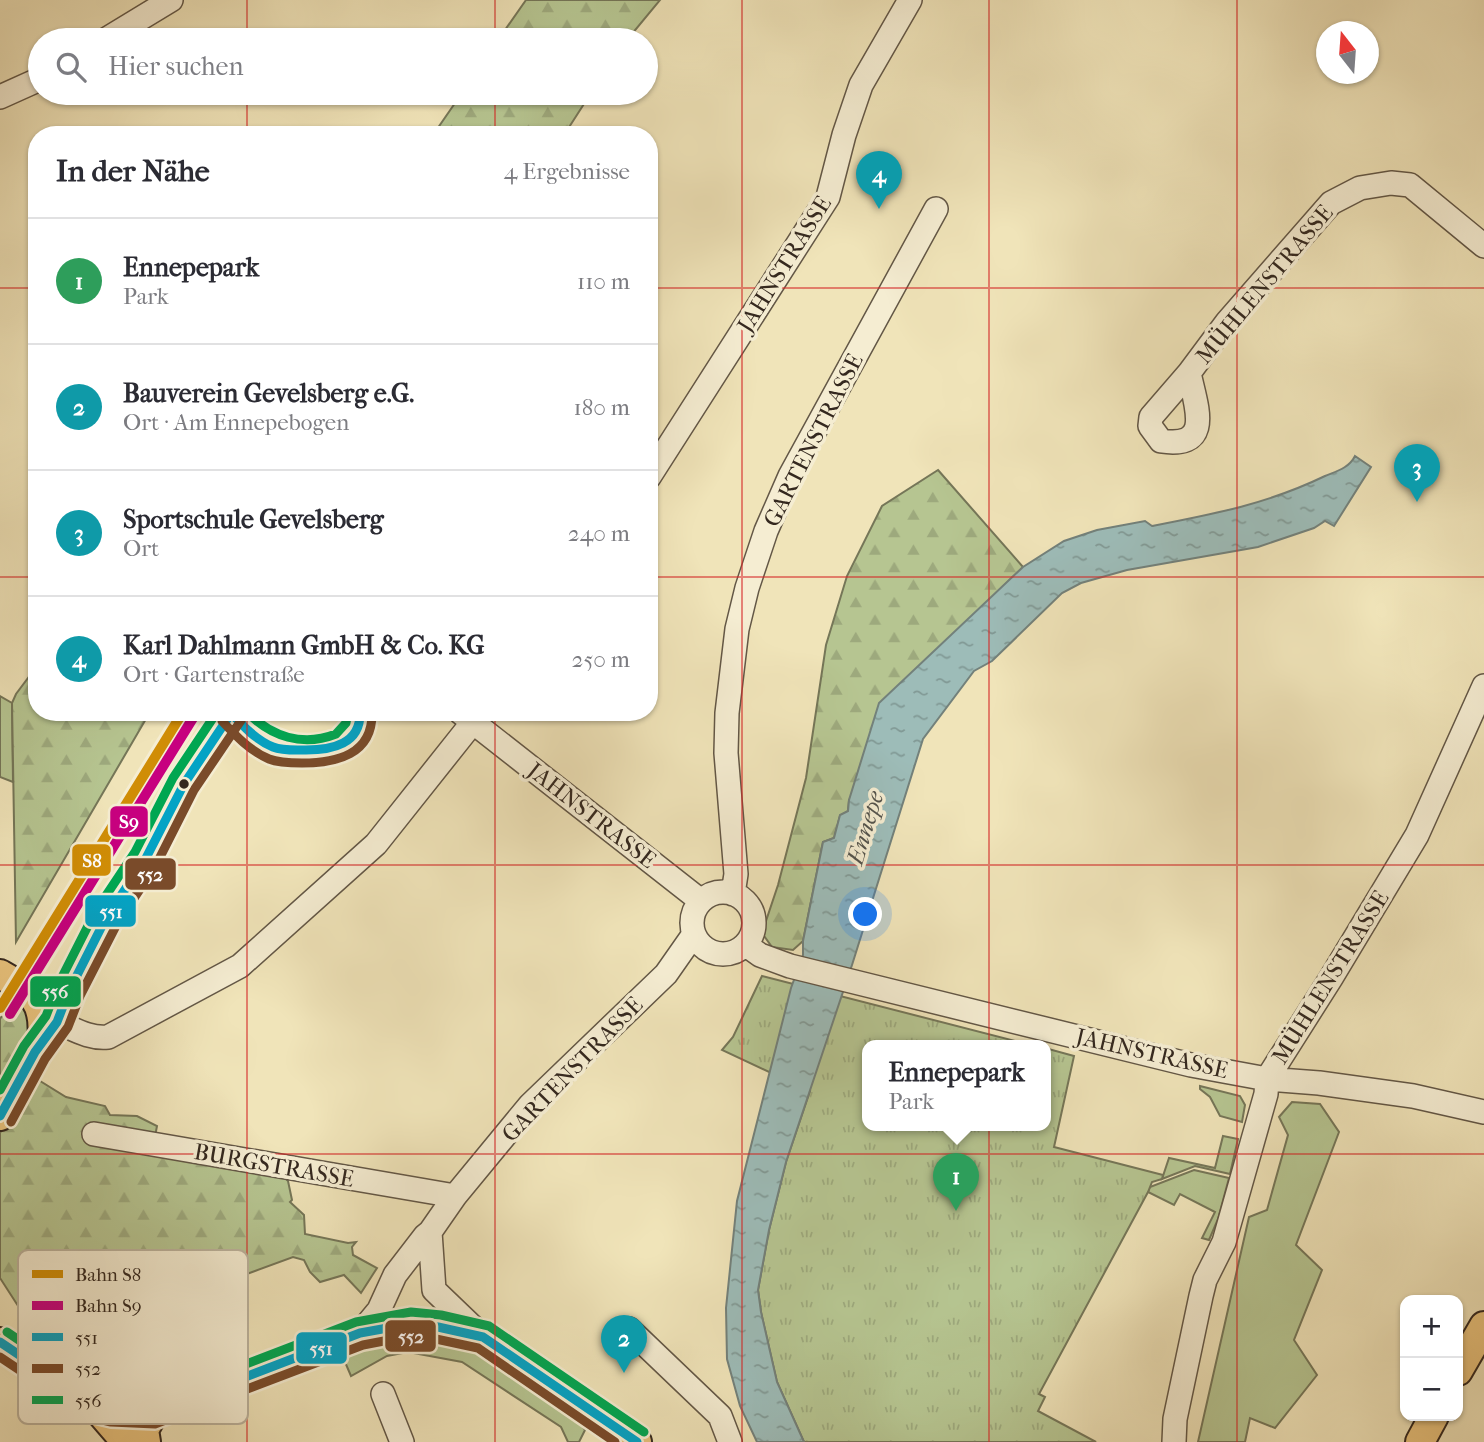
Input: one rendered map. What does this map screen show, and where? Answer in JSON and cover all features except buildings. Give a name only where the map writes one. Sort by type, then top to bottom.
[{"type":"main road","points":[[0,974],[35,997],[49,1032],[0,1116]]},
{"type":"main road","points":[[248,1376],[360,1334],[410,1324],[438,1327],[483,1337],[629,1440]]},
{"type":"main road","points":[[1463,1362],[1484,1326]]},
{"type":"main road","points":[[0,1342],[18,1354]]},
{"type":"main road","points":[[1420,1442],[1431,1421]]},
{"type":"main road","points":[[110,1424],[126,1442]]},
{"type":"main road","points":[[146,1442],[144,1430],[147,1424]]},
{"type":"street","points":[[124,28],[170,0]]},
{"type":"street","name":"JAHNSTRASSE","points":[[658,463],[828,197],[844,135],[861,85],[910,0]]},
{"type":"street","points":[[0,97],[28,84]]},
{"type":"street","name":"MÜHLENSTRASSE","points":[[1189,373],[1227,322],[1331,202],[1360,188],[1391,183],[1410,185],[1484,246]]},
{"type":"street","name":"GARTENSTRASSE","points":[[733,894],[736,874],[726,753],[727,713],[736,640],[747,588],[766,531],[790,476],[936,209]]},
{"type":"street","name":"MÜHLENSTRASSE","points":[[1174,1442],[1175,1419],[1205,1280],[1224,1242],[1266,1094],[1267,1079],[1417,835],[1484,686]]},
{"type":"street","points":[[49,1032],[108,1037],[240,966],[376,844],[476,721]]},
{"type":"street","name":"JAHNSTRASSE","points":[[480,721],[701,901]]},
{"type":"street","points":[[722,892],[733,894],[742,898],[754,915],[752,936],[746,945],[737,951],[726,954],[706,950],[694,934],[692,923],[695,911],[701,901],[711,895],[722,892]]},
{"type":"street","name":"GARTENSTRASSE","points":[[360,1334],[379,1310],[395,1275],[455,1196],[530,1105],[666,974],[694,934]]},
{"type":"street","name":"JAHNSTRASSE","points":[[746,945],[760,955],[790,966],[1191,1065],[1267,1079],[1371,1089],[1484,1112]]},
{"type":"street","name":"GARTENSTRASSE","points":[[666,974],[715,953]]},
{"type":"street","name":"BURGSTRASSE","points":[[94,1134],[455,1196]]},
{"type":"street","points":[[430,1232],[434,1290],[483,1337]]},
{"type":"street","points":[[629,1329],[720,1416],[730,1442]]},
{"type":"street","points":[[383,1394],[402,1442]]},
{"type":"green space","points":[[526,0],[660,0],[637,28],[506,28]]},
{"type":"green space","points":[[454,105],[583,105],[570,126],[439,126]]},
{"type":"green space","points":[[938,470],[1023,567],[984,605],[849,800],[848,811],[840,816],[834,838],[823,842],[803,941],[793,950],[772,947],[762,933],[778,885],[806,778],[826,645],[847,576],[882,506]]},
{"type":"green space","points":[[28,678],[28,721],[145,721],[16,942],[12,703]]},
{"type":"green space","points":[[0,696],[12,703],[13,782],[0,777]]},
{"type":"green space","points":[[762,976],[1012,1040],[862,1040],[862,1131],[1051,1131],[1051,1050],[1074,1056],[1054,1147],[1163,1175],[1162,1179],[1152,1182],[1039,1394],[1045,1397],[1038,1411],[1096,1442],[804,1442],[777,1382],[758,1290],[786,1162],[810,1091],[722,1050],[733,1037]]},
{"type":"green space","points":[[15,996],[22,1000],[31,1027],[0,1084],[0,1019]]},
{"type":"green space","points":[[32,1076],[66,1097],[105,1106],[110,1115],[137,1116],[157,1126],[152,1152],[283,1175],[288,1181],[292,1200],[290,1202],[304,1215],[305,1234],[348,1243],[356,1242],[352,1247],[353,1255],[377,1268],[361,1293],[344,1275],[320,1282],[310,1272],[304,1260],[293,1257],[248,1274],[248,1250],[18,1250],[18,1306],[0,1278],[0,1133]]},
{"type":"green space","points":[[1200,1086],[1240,1096],[1245,1105],[1242,1122],[1220,1116],[1210,1097]]},
{"type":"green space","points":[[1292,1102],[1320,1104],[1339,1132],[1296,1245],[1322,1270],[1294,1340],[1317,1375],[1275,1428],[1250,1418],[1245,1442],[1198,1442],[1249,1217],[1267,1210],[1288,1135],[1279,1117]]},
{"type":"green space","points":[[1223,1136],[1238,1139],[1230,1174],[1195,1166],[1162,1179],[1169,1158],[1215,1168]]},
{"type":"green space","points":[[1194,1170],[1229,1178],[1218,1219],[1209,1240],[1202,1238],[1215,1212],[1180,1194],[1174,1205],[1148,1192],[1150,1187]]},
{"type":"green space","points":[[404,1330],[470,1346],[578,1420],[585,1430],[579,1442],[568,1442],[561,1427],[462,1362],[408,1352],[387,1356],[351,1376],[342,1355]]},
{"type":"water","name":"Ennepe","points":[[1355,456],[1371,467],[1334,526],[1325,521],[1314,528],[1258,547],[1127,570],[1081,583],[1062,593],[992,661],[974,671],[923,739],[786,1162],[758,1290],[777,1382],[804,1442],[757,1442],[740,1406],[727,1359],[726,1308],[737,1201],[791,988],[803,955],[803,941],[823,842],[834,838],[840,815],[848,811],[879,703],[1023,567],[1064,541],[1097,530],[1145,521],[1152,526],[1261,501],[1338,471]]},
{"type":"rail line","name":"S8","points":[[0,1008],[177,721]]},
{"type":"rail line","name":"S9","points":[[10,1014],[191,721]]},
{"type":"transit line","name":"556","points":[[0,1090],[24,1046],[46,1016],[58,985],[95,912],[135,852],[173,778],[211,721]]},
{"type":"transit line","name":"552","points":[[222,721],[238,738],[262,756],[277,761],[315,763],[350,754],[366,738],[371,721]]},
{"type":"transit line","name":"551","points":[[0,1116],[35,1052],[57,1022],[69,991],[106,918],[146,858],[184,784],[226,721]]},
{"type":"transit line","name":"551","points":[[239,721],[261,741],[273,747],[298,750],[326,749],[343,743],[356,731],[359,721]]},
{"type":"transit line","name":"552","points":[[11,1122],[45,1059],[68,1027],[80,996],[117,924],[156,865],[194,790],[241,721]]},
{"type":"transit line","name":"556","points":[[256,721],[288,737],[312,740],[336,734],[346,721]]},
{"type":"transit line","name":"556","points":[[248,1363],[356,1322],[411,1312],[441,1315],[489,1326],[644,1432]]},
{"type":"transit line","name":"551","points":[[248,1376],[360,1333],[410,1324],[438,1327],[483,1337],[637,1442]]},
{"type":"transit line","name":"556","points":[[7,1332],[18,1339]]},
{"type":"transit line","name":"552","points":[[248,1389],[363,1345],[410,1336],[436,1339],[478,1348],[615,1442]]},
{"type":"transit line","name":"551","points":[[0,1342],[18,1354]]},
{"type":"transit line","name":"552","points":[[0,1357],[18,1369]]},
{"type":"place","name":"Karl Dahlmann GmbH & Co. KG","points":[[879,209]]},
{"type":"place","name":"Sportschule Gevelsberg","points":[[1417,502]]},
{"type":"place","name":"Ennepepark","points":[[956,1211]]},
{"type":"place","name":"Bauverein Gevelsberg e.G.","points":[[624,1373]]}]
